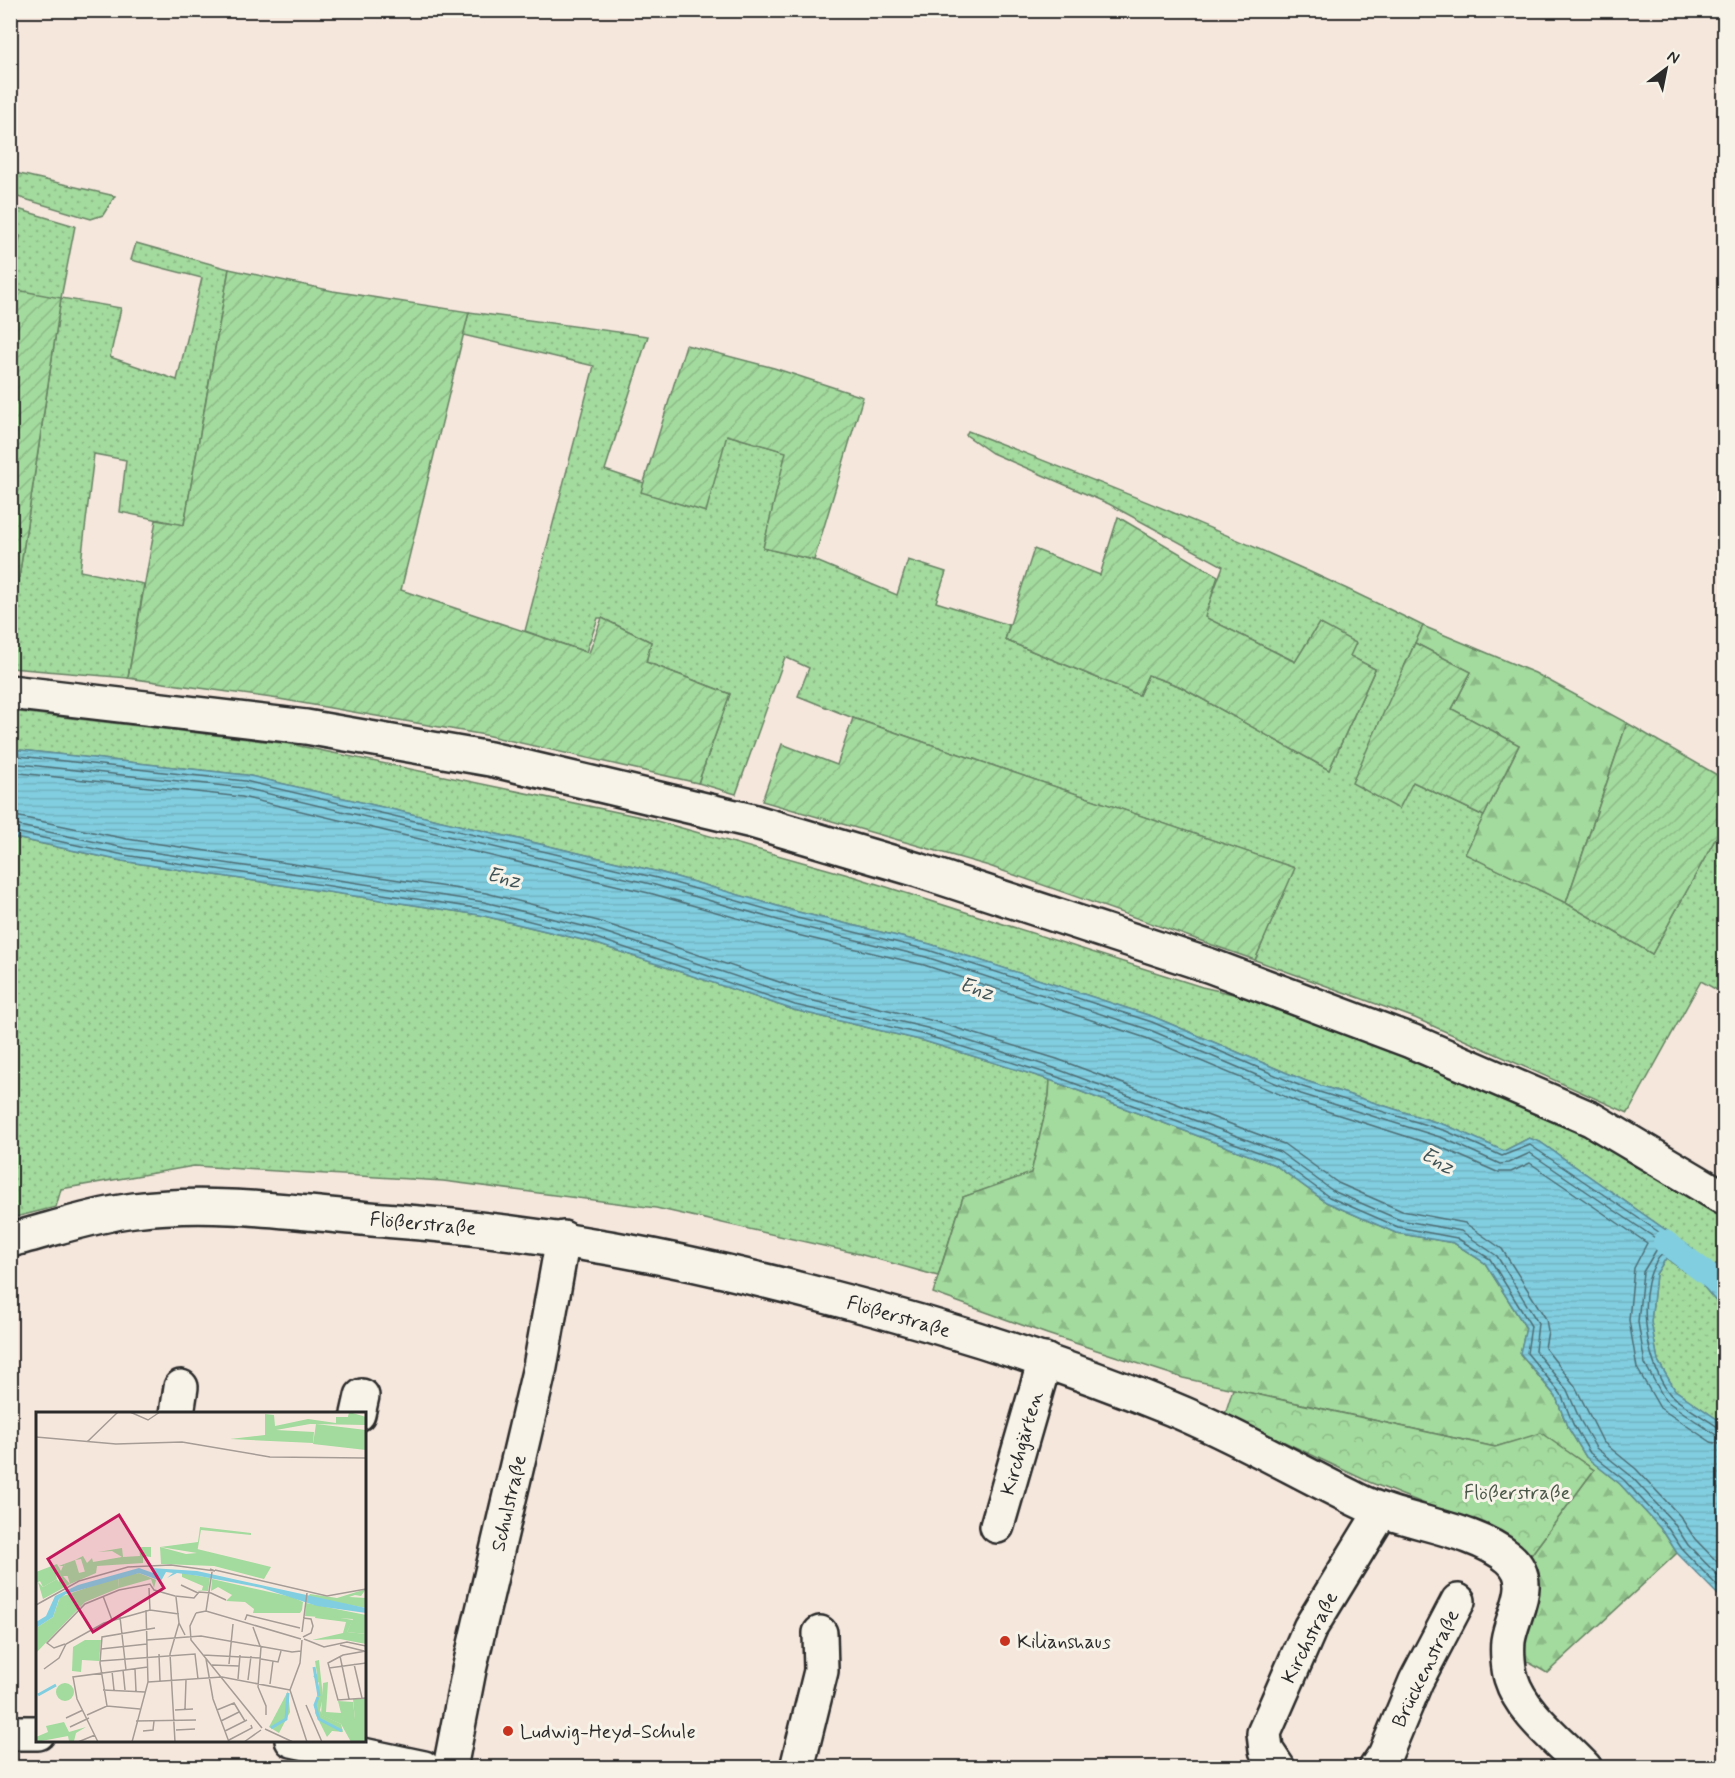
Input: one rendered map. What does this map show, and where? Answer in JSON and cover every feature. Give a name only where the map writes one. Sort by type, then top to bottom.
[{"type":"street","points":[[10,692],[306,727],[490,759],[752,821],[908,867],[1211,966],[1411,1041],[1591,1119],[1725,1198]]},
{"type":"street","name":"Flößerstraße","points":[[10,1240],[128,1211],[179,1207],[246,1206],[430,1222],[563,1238],[724,1270],[918,1320],[1045,1360],[1177,1411],[1381,1512],[1479,1540],[1511,1559],[1523,1578],[1520,1603],[1508,1643],[1510,1677],[1528,1710],[1586,1767]]},
{"type":"street","name":"Schulstraße","points":[[450,1767],[469,1670],[540,1367],[563,1238]]},
{"type":"street","name":"Kirchgärten","points":[[997,1526],[1045,1360]]},
{"type":"street","name":"Kirchstraße","points":[[1278,1767],[1266,1750],[1264,1733],[1310,1628],[1381,1512]]},
{"type":"street","name":"Brückenstraße","points":[[1390,1763],[1416,1681],[1458,1601]]},
{"type":"street","points":[[797,1767],[821,1671],[820,1633]]},
{"type":"street","points":[[10,1733],[36,1733]]},
{"type":"street","points":[[302,1742],[424,1767]]},
{"type":"green space","points":[[10,172],[115,196],[103,215],[91,219],[11,195]]},
{"type":"green space","points":[[11,207],[75,226],[61,298],[121,308],[110,357],[177,380],[202,278],[131,260],[136,243],[229,269],[184,525],[120,512],[126,460],[94,454],[80,571],[144,584],[128,678],[11,668],[11,631],[61,299],[11,289],[20,236],[11,233]]},
{"type":"green space","points":[[229,269],[333,291],[469,312],[401,590],[589,653],[602,618],[651,642],[646,662],[730,694],[698,783],[485,735],[279,699],[128,678],[156,520],[184,525]]},
{"type":"green space","points":[[10,289],[61,298],[11,631]]},
{"type":"green space","points":[[469,312],[648,336],[605,470],[644,483],[642,492],[727,435],[787,452],[763,548],[814,560],[897,595],[908,560],[946,572],[936,602],[1009,625],[1005,640],[1139,695],[1148,675],[1179,686],[1329,770],[1375,669],[1350,656],[1296,662],[1204,617],[1223,566],[1109,504],[992,453],[966,435],[968,431],[1255,547],[1423,626],[1404,667],[1413,782],[1484,816],[1466,854],[1566,903],[1652,954],[1724,823],[1724,994],[1701,981],[1628,1113],[1415,1018],[1255,960],[1294,868],[853,718],[798,696],[809,668],[785,657],[736,794],[698,783],[730,694],[646,662],[651,642],[602,618],[598,618],[586,652],[525,631],[594,366],[463,335]]},
{"type":"green space","points":[[686,345],[774,368],[863,397],[814,560],[763,548],[786,452],[727,435],[706,512],[641,492]]},
{"type":"green space","points":[[1118,517],[1218,576],[1205,617],[1295,662],[1319,623],[1356,643],[1350,656],[1375,669],[1329,770],[1179,686],[1148,675],[1139,695],[1005,640],[1034,549],[1100,575]]},
{"type":"green space","points":[[1423,626],[1535,673],[1627,723],[1566,903],[1465,854],[1519,745],[1452,709],[1471,672],[1415,643]]},
{"type":"green space","points":[[1415,643],[1471,672],[1452,709],[1519,745],[1484,816],[1413,782],[1399,809],[1352,783]]},
{"type":"green space","points":[[11,711],[290,744],[646,818],[852,876],[1202,987],[1290,1007],[1563,1121],[1724,1213],[1724,1270],[1716,1264],[1712,1267],[1703,1286],[1724,1311],[1724,1424],[1675,1390],[1658,1361],[1651,1322],[1656,1274],[1666,1258],[1685,1272],[1693,1249],[1540,1142],[1529,1138],[1504,1151],[1448,1126],[1306,1081],[1154,1017],[930,944],[798,912],[659,872],[246,775],[11,749]]},
{"type":"green space","points":[[853,718],[1295,868],[1255,960],[989,866],[762,801],[782,744],[837,765]]},
{"type":"green space","points":[[1627,723],[1724,779],[1724,823],[1652,954],[1566,903]]},
{"type":"green space","points":[[10,837],[122,861],[480,915],[591,942],[794,1010],[924,1041],[1050,1080],[1049,1096],[1031,1174],[963,1197],[938,1276],[859,1254],[656,1208],[443,1181],[194,1166],[61,1189],[56,1207],[11,1218]]},
{"type":"green space","points":[[1050,1080],[1275,1165],[1326,1202],[1396,1233],[1454,1243],[1485,1263],[1526,1328],[1520,1354],[1556,1397],[1567,1426],[1586,1457],[1620,1484],[1663,1531],[1677,1553],[1547,1673],[1514,1654],[1517,1574],[1594,1470],[1541,1434],[1495,1447],[1183,1378],[1047,1334],[933,1293],[963,1197],[1031,1173],[1049,1096]]},
{"type":"green space","name":"Flößerstraße","points":[[1233,1389],[1495,1447],[1541,1433],[1594,1470],[1531,1555],[1466,1520],[1369,1482],[1225,1414]]},
{"type":"water","name":"Enz","points":[[11,749],[246,775],[659,872],[798,912],[930,944],[1154,1017],[1306,1081],[1448,1126],[1504,1151],[1529,1138],[1540,1142],[1693,1249],[1694,1255],[1685,1272],[1666,1258],[1656,1274],[1651,1322],[1658,1361],[1675,1390],[1724,1424],[1724,1601],[1677,1553],[1663,1531],[1620,1484],[1586,1457],[1567,1426],[1556,1397],[1520,1353],[1526,1328],[1485,1263],[1454,1243],[1396,1233],[1326,1202],[1275,1165],[1050,1080],[924,1041],[794,1010],[591,942],[480,915],[122,861],[11,837]]},
{"type":"water","points":[[1716,1264],[1724,1270],[1724,1311],[1703,1286],[1712,1267]]},
{"type":"waterway","points":[[1665,1242],[1724,1287]]},
{"type":"place","name":"Kilianshaus","points":[[1005,1641]]},
{"type":"place","name":"Ludwig-Heyd-Schule","points":[[508,1731]]}]
